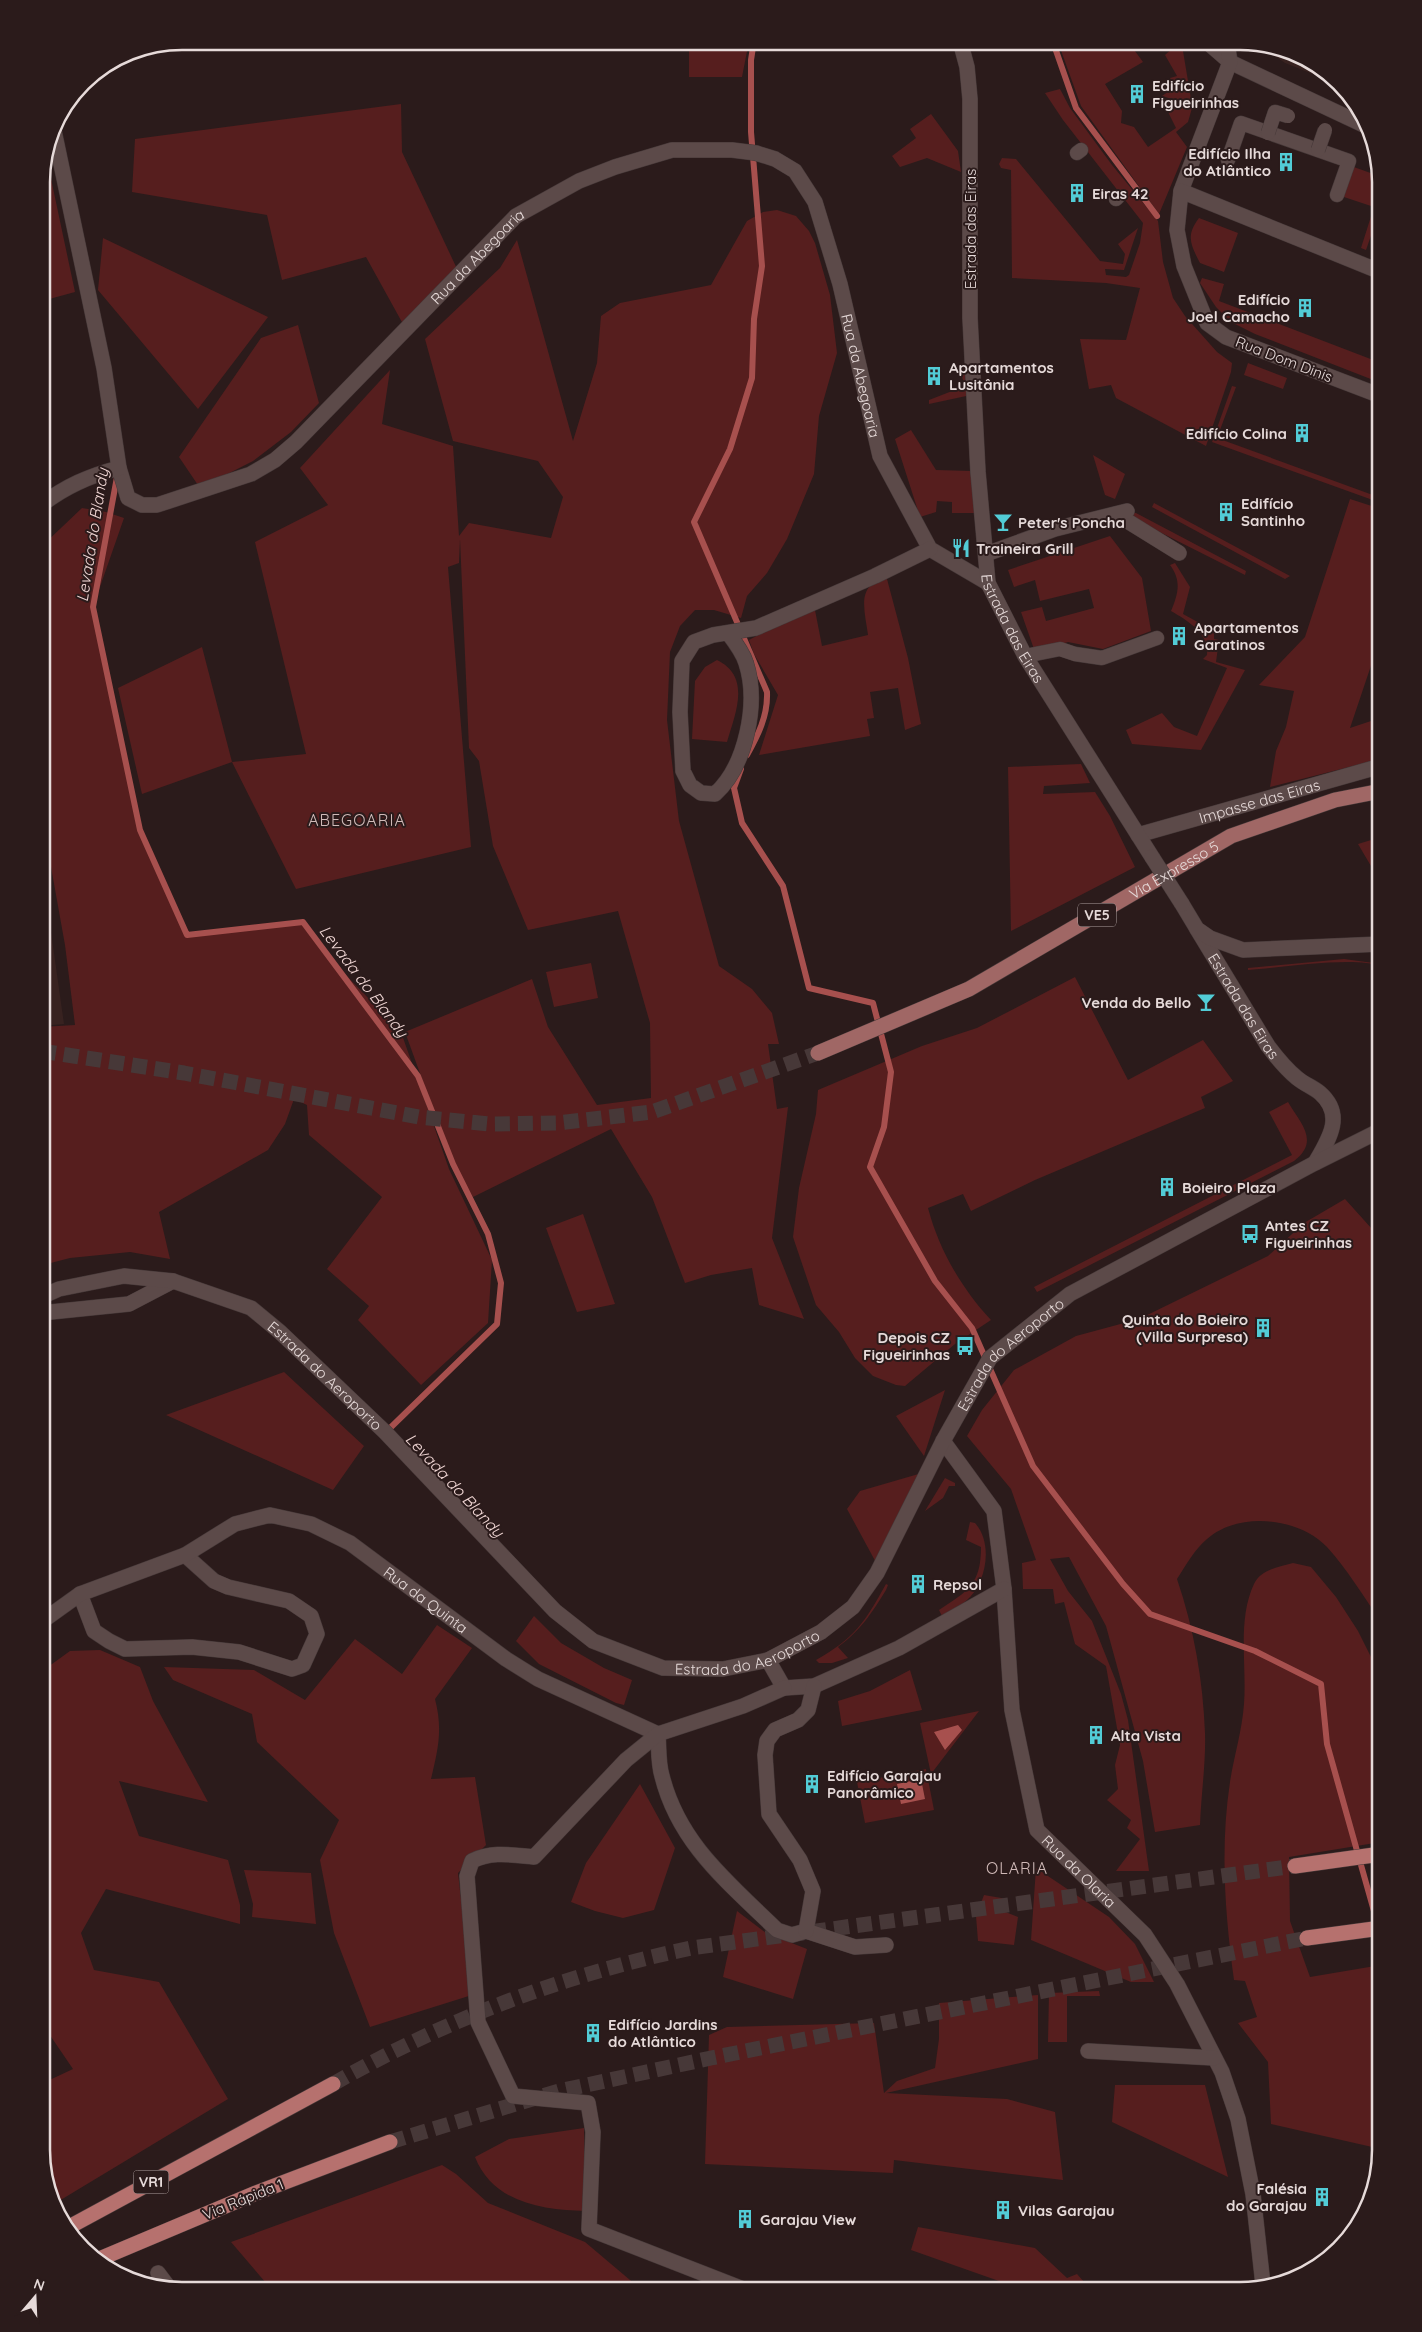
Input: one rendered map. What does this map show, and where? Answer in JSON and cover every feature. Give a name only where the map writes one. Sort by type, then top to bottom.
[{"type":"highway","points":[[1295,1866],[1372,1855]]},
{"type":"highway","points":[[1307,1938],[1372,1929]]},
{"type":"highway","name":"VR1","points":[[73,2225],[333,2084]]},
{"type":"highway","name":"Via Rápida 1","points":[[105,2257],[256,2193],[390,2142]]},
{"type":"main road","name":"Via Expresso 5","points":[[818,1053],[969,989],[1231,836],[1335,800],[1372,793]]},
{"type":"street","name":"Estrada das Eiras","points":[[962,50],[967,66],[970,100],[970,318],[978,472],[988,583],[1025,656],[1182,904],[1268,1046],[1282,1064],[1297,1078],[1320,1092],[1330,1103],[1334,1112],[1330,1138],[1315,1162]]},
{"type":"street","points":[[1216,50],[1230,62],[1351,111]]},
{"type":"street","points":[[1228,50],[1230,62]]},
{"type":"street","name":"Rua Dom Dinis","points":[[1230,62],[1181,191],[1177,230],[1181,255],[1198,304],[1207,323],[1226,336],[1372,393]]},
{"type":"street","points":[[1268,133],[1275,112],[1288,116]]},
{"type":"street","points":[[1228,160],[1241,123],[1349,161],[1336,195]]},
{"type":"street","points":[[1318,150],[1325,130]]},
{"type":"street","name":"Rua da Abegoaria","points":[[57,141],[104,368],[119,468],[128,498],[142,505],[157,505],[251,474],[275,460],[309,428],[516,216],[580,181],[615,167],[672,150],[732,150],[756,153],[774,159],[795,171],[815,202],[840,284],[880,456],[930,549]]},
{"type":"street","points":[[1181,191],[1372,268]]},
{"type":"street","points":[[50,498],[61,489],[77,481],[119,468]]},
{"type":"street","points":[[986,554],[1055,529],[1121,512],[1179,553]]},
{"type":"street","points":[[728,633],[746,662],[750,680],[752,701],[747,731],[732,773],[723,787],[714,794],[701,794],[690,785],[683,771],[680,712],[682,661],[694,642],[714,635],[756,628],[875,576],[930,549],[988,583]]},
{"type":"street","points":[[1025,656],[1060,649],[1084,656],[1102,658],[1157,638]]},
{"type":"street","name":"Impasse das Eiras","points":[[1138,836],[1372,769]]},
{"type":"street","name":"Estrada das Eiras","points":[[1197,929],[1210,938],[1243,950],[1372,944]]},
{"type":"street","name":"Estrada do Aeroporto","points":[[50,1293],[60,1289],[124,1276],[173,1281],[251,1308],[280,1332],[385,1432],[555,1611],[593,1641],[663,1668],[722,1669],[768,1660],[821,1632],[853,1607],[877,1573],[943,1442],[990,1358],[1070,1294],[1315,1162],[1372,1134]]},
{"type":"street","points":[[50,1312],[129,1304],[173,1281]]},
{"type":"street","name":"Rua da Olaria","points":[[943,1442],[994,1512],[1004,1590],[1012,1710],[1037,1830],[1145,1935],[1177,1984],[1222,2072],[1238,2119],[1253,2194],[1262,2280]]},
{"type":"street","name":"Rua da Quinta","points":[[50,1616],[80,1594],[185,1556],[235,1524],[270,1515],[311,1524],[350,1543],[506,1659],[538,1679],[578,1699],[658,1734]]},
{"type":"street","points":[[80,1594],[94,1631],[108,1641],[125,1649],[192,1647],[239,1652],[292,1669],[303,1665],[317,1634],[311,1616],[289,1601],[228,1587],[214,1581],[185,1556]]},
{"type":"street","points":[[725,2282],[589,2229],[593,2132],[588,2104],[513,2096],[478,2022],[467,1876],[472,1862],[483,1856],[493,1854],[534,1857],[626,1760],[658,1734],[743,1706],[784,1688],[814,1686],[899,1648],[1004,1590]]},
{"type":"street","points":[[768,1660],[784,1688]]},
{"type":"street","points":[[806,1931],[813,1891],[800,1860],[769,1814],[765,1755],[767,1741],[775,1730],[798,1720],[808,1710],[814,1686]]},
{"type":"street","points":[[658,1734],[661,1776],[680,1825],[706,1861],[777,1930],[792,1935],[806,1931],[855,1946],[886,1945]]},
{"type":"street","points":[[1088,2051],[1214,2058]]},
{"type":"street","points":[[158,2273],[163,2280]]},
{"type":"shaded area","points":[[689,50],[747,50],[742,77],[689,77]]},
{"type":"shaded area","points":[[1061,50],[1134,50],[1143,62],[1105,84],[1122,111],[1121,123],[1134,127],[1148,147],[1176,128],[1161,98],[1176,105],[1192,108],[1188,122],[1176,132],[1187,147],[1159,214],[1081,106]]},
{"type":"shaded area","points":[[1171,50],[1183,51],[1192,105],[1162,96],[1175,87],[1170,78],[1177,76],[1165,55]]},
{"type":"shaded area","points":[[1274,55],[1298,64],[1318,76],[1285,63]]},
{"type":"shaded area","points":[[1060,89],[1070,108],[1112,165],[1158,221],[1163,262],[1173,298],[1185,316],[1217,352],[1232,363],[1231,372],[1206,446],[1116,398],[1111,385],[1089,389],[1080,339],[1126,340],[1140,288],[1106,283],[1012,278],[1011,170],[1001,168],[999,164],[1002,158],[1016,159],[1100,261],[1123,264],[1125,254],[1118,244],[1138,228],[1124,270],[1105,269],[1106,275],[1126,277],[1129,275],[1140,243],[1143,223],[1063,120],[1045,93]]},
{"type":"shaded area","points":[[401,104],[402,152],[459,273],[403,324],[366,257],[282,280],[267,215],[132,192],[135,139]]},
{"type":"shaded area","points":[[931,114],[958,151],[961,172],[927,158],[900,167],[892,156],[916,138],[910,129]]},
{"type":"shaded area","points":[[1351,166],[1371,173],[1372,206],[1341,196]]},
{"type":"shaded area","points":[[50,174],[75,292],[50,299]]},
{"type":"shaded area","points":[[777,210],[796,216],[809,231],[815,243],[830,295],[837,353],[819,416],[814,474],[787,539],[767,573],[747,596],[741,618],[714,610],[695,610],[680,626],[670,652],[667,720],[679,821],[719,966],[752,989],[772,1013],[779,1044],[768,1044],[777,1109],[788,1107],[772,1238],[804,1319],[759,1305],[752,1268],[711,1275],[685,1283],[652,1197],[611,1129],[473,1197],[453,1164],[405,1032],[532,979],[548,1027],[597,1105],[651,1098],[650,1023],[618,911],[528,930],[493,846],[479,761],[469,748],[460,539],[459,563],[448,567],[471,847],[296,889],[232,762],[306,754],[255,542],[328,505],[300,468],[390,370],[382,424],[453,446],[459,536],[469,523],[551,538],[563,497],[538,461],[453,441],[425,339],[500,268],[517,240],[573,441],[597,363],[601,316],[620,303],[711,285],[747,221],[763,212]]},
{"type":"shaded area","points":[[1372,213],[1372,232],[1366,250],[1361,248]]},
{"type":"shaded area","points":[[1199,218],[1238,233],[1224,272],[1200,263],[1191,240],[1192,230]]},
{"type":"shaded area","points":[[103,238],[268,317],[198,409],[98,290]]},
{"type":"shaded area","points":[[1202,278],[1224,284],[1219,301],[1372,360],[1372,380],[1255,334],[1231,322],[1216,307],[1200,283]]},
{"type":"shaded area","points":[[298,325],[319,403],[291,432],[253,461],[200,488],[179,457],[261,338]]},
{"type":"shaded area","points":[[969,363],[971,395],[929,404],[929,400],[965,386],[959,368]]},
{"type":"shaded area","points":[[1248,363],[1287,378],[1283,389],[1244,375]]},
{"type":"shaded area","points":[[1232,386],[1236,387],[1217,438],[1372,495],[1372,500],[1212,442]]},
{"type":"shaded area","points":[[911,430],[936,470],[971,471],[976,513],[952,513],[952,502],[937,501],[936,512],[920,517],[895,439]]},
{"type":"shaded area","points":[[1093,455],[1125,474],[1115,499],[1105,495]]},
{"type":"shaded area","points":[[1350,499],[1372,506],[1372,663],[1350,728],[1372,721],[1372,761],[1270,787],[1276,751],[1286,727],[1294,691],[1259,685],[1305,637]]},
{"type":"shaded area","points":[[1154,503],[1290,576],[1285,579],[1152,507]]},
{"type":"shaded area","points":[[82,508],[106,512],[124,518],[93,607],[140,830],[187,935],[303,922],[342,971],[401,1032],[449,1169],[492,1260],[488,1323],[421,1385],[358,1320],[369,1306],[327,1269],[382,1197],[309,1135],[307,1105],[294,1099],[285,1124],[268,1150],[159,1212],[170,1259],[130,1252],[70,1258],[50,1263],[50,1026],[75,1025],[65,945],[50,861],[50,538]]},
{"type":"shaded area","points":[[1127,513],[1136,513],[1246,571],[1245,575],[1128,516]]},
{"type":"shaded area","points":[[1110,536],[1142,578],[1151,631],[1103,649],[1068,642],[1035,652],[1021,612],[1042,607],[1046,621],[1094,608],[1089,589],[1040,601],[1035,580],[1014,587],[1008,570]]},
{"type":"shaded area","points":[[1175,563],[1190,587],[1183,614],[1214,631],[1214,639],[1219,640],[1216,662],[1245,670],[1201,750],[1132,744],[1126,730],[1162,713],[1174,727],[1197,736],[1227,668],[1203,659],[1207,655],[1207,647],[1201,634],[1196,628],[1171,611],[1178,588],[1174,571],[1170,565]]},
{"type":"shaded area","points":[[887,579],[908,658],[921,724],[905,730],[898,688],[870,692],[874,718],[867,719],[870,736],[759,755],[778,695],[754,654],[749,640],[814,605],[822,646],[868,635],[864,608],[866,592],[870,586]]},
{"type":"shaded area","points":[[202,647],[232,762],[142,794],[118,688]]},
{"type":"shaded area","points":[[717,660],[728,667],[738,686],[737,708],[734,720],[727,742],[692,739],[695,681],[705,667]]},
{"type":"shaded area","points":[[1081,764],[1090,783],[1044,786],[1043,794],[1095,792],[1110,816],[1135,867],[1011,931],[1008,767]]},
{"type":"shaded area","points":[[1372,840],[1372,868],[1358,844]]},
{"type":"shaded area","points":[[50,925],[64,1024],[50,1025]]},
{"type":"shaded area","points":[[1344,959],[1372,963],[1335,962],[1248,970],[1248,968]]},
{"type":"shaded area","points":[[591,963],[598,998],[554,1007],[546,972]]},
{"type":"shaded area","points":[[1075,977],[1128,1080],[1203,1040],[1233,1081],[1201,1097],[1205,1108],[1035,1180],[971,1211],[963,1194],[928,1208],[945,1254],[970,1295],[991,1320],[955,1344],[905,1386],[896,1385],[873,1376],[855,1358],[839,1332],[816,1305],[793,1237],[799,1188],[816,1114],[818,1090],[922,1046],[977,1028]]},
{"type":"shaded area","points":[[1288,1102],[1306,1132],[1307,1139],[1302,1154],[1294,1161],[1037,1292],[1034,1287],[1292,1155],[1269,1112]]},
{"type":"shaded area","points":[[1345,1199],[1372,1229],[1372,1609],[1327,1547],[1301,1529],[1268,1521],[1251,1521],[1235,1524],[1220,1530],[1203,1543],[1177,1579],[1197,1655],[1204,1713],[1205,1744],[1200,1825],[1155,1832],[1143,1761],[1106,1626],[1069,1557],[1050,1559],[1068,1591],[1092,1621],[1121,1694],[1128,1720],[1149,1871],[1116,1871],[1140,1839],[1127,1828],[1131,1820],[1107,1800],[1118,1789],[1115,1765],[1120,1745],[1106,1666],[1075,1644],[1064,1602],[1055,1604],[1053,1589],[1023,1589],[1022,1563],[1036,1560],[1011,1489],[967,1436],[982,1410],[1014,1370],[1076,1336],[1139,1319],[1268,1256],[1304,1223]]},
{"type":"shaded area","points":[[583,1214],[615,1304],[577,1312],[546,1228]]},
{"type":"shaded area","points":[[284,1372],[364,1446],[333,1490],[166,1415]]},
{"type":"shaded area","points":[[945,1390],[924,1456],[896,1416]]},
{"type":"shaded area","points":[[922,1473],[879,1568],[847,1509],[860,1491]]},
{"type":"shaded area","points":[[945,1478],[955,1483],[955,1486],[949,1486],[943,1498],[925,1511]]},
{"type":"shaded area","points":[[970,1522],[975,1523],[981,1532],[984,1542],[986,1552],[983,1574],[973,1594],[966,1601],[942,1616],[939,1610],[971,1585],[979,1570],[981,1547],[966,1540]]},
{"type":"shaded area","points":[[1293,1563],[1311,1567],[1336,1597],[1358,1631],[1372,1659],[1372,1843],[1289,1857],[1290,1921],[1310,1977],[1372,1967],[1372,2147],[1271,2124],[1268,2062],[1238,2023],[1257,2017],[1245,1981],[1234,1980],[1226,1906],[1225,1832],[1230,1782],[1242,1724],[1244,1704],[1244,1628],[1246,1612],[1254,1584],[1261,1575],[1271,1569]]},
{"type":"shaded area","points":[[886,1584],[888,1585],[886,1590],[865,1621],[853,1634],[838,1647],[848,1658],[832,1663],[819,1663],[816,1660],[840,1644],[858,1628],[872,1609]]},
{"type":"shaded area","points":[[534,1616],[561,1643],[604,1668],[632,1680],[624,1705],[616,1703],[539,1664],[516,1641]]},
{"type":"shaded area","points":[[437,1625],[472,1648],[435,1699],[439,1730],[431,1779],[475,1777],[486,1845],[458,1873],[472,1995],[370,2027],[334,1933],[320,1860],[339,1820],[257,1742],[252,1714],[173,1680],[164,1667],[254,1670],[305,1700],[355,1639],[402,1674]]},
{"type":"shaded area","points":[[100,1650],[140,1667],[153,1701],[208,1802],[119,1781],[139,1836],[228,1860],[240,1905],[240,1924],[106,1889],[81,1933],[94,1970],[159,1982],[228,2099],[61,2200],[50,2158],[50,2080],[73,2069],[50,2035],[50,1665],[70,1651]]},
{"type":"shaded area","points":[[910,1670],[922,1710],[842,1726],[838,1701],[870,1691]]},
{"type":"shaded area","points":[[979,1711],[931,1774],[920,1723]]},
{"type":"shaded area","points":[[958,1725],[962,1730],[945,1750],[934,1732]]},
{"type":"shaded area","points":[[926,1769],[934,1810],[865,1823],[857,1782]]},
{"type":"shaded area","points":[[921,1779],[925,1799],[901,1804],[897,1784]]},
{"type":"shaded area","points":[[640,1784],[675,1848],[654,1910],[623,1918],[595,1911],[571,1902],[586,1863]]},
{"type":"shaded area","points":[[1036,1868],[1109,1917],[1135,1944],[1154,1982],[1131,1982],[1031,1940]]},
{"type":"shaded area","points":[[244,1870],[311,1873],[316,1924],[252,1917],[253,1904]]},
{"type":"shaded area","points":[[984,1895],[1007,1899],[1003,1911],[1018,1917],[1014,1945],[978,1941],[976,1916]]},
{"type":"shaded area","points":[[737,1911],[766,1933],[807,1949],[793,1999],[723,1977]]},
{"type":"shaded area","points":[[1099,1991],[1100,1996],[1067,1996],[1067,2042],[1048,2042],[1049,1993]]},
{"type":"shaded area","points":[[1038,1995],[1038,2059],[886,2093],[1007,2099],[1055,2112],[1063,2180],[894,2160],[893,2173],[705,2164],[709,2035],[727,2027],[874,2023],[884,2093],[897,2081],[935,2068],[939,2039],[939,2003]]},
{"type":"shaded area","points":[[1115,2085],[1205,2085],[1228,2177],[1112,2122]]},
{"type":"shaded area","points":[[584,2128],[586,2211],[553,2209],[521,2201],[494,2185],[483,2172],[475,2157],[509,2139]]},
{"type":"shaded area","points":[[442,2165],[456,2174],[488,2203],[585,2242],[632,2282],[265,2282],[231,2242]]},
{"type":"shaded area","points":[[918,2227],[1035,2248],[1067,2278],[1077,2274],[1084,2282],[1002,2282],[911,2250]]},
{"type":"waterway","points":[[747,755],[764,717],[767,692],[694,522],[730,449],[752,378],[754,319],[762,266],[751,132],[753,50]]},
{"type":"waterway","points":[[1056,50],[1076,108],[1157,216]]},
{"type":"waterway","name":"Levada do Blandy","points":[[117,477],[93,607],[140,830],[187,935],[303,922],[418,1076],[453,1164],[488,1234],[501,1283],[497,1324],[386,1432]]},
{"type":"waterway","points":[[741,769],[734,788],[742,823],[783,886],[809,988],[873,1003],[891,1072],[884,1127],[870,1167],[935,1281],[972,1328],[1033,1466],[1123,1584],[1150,1614],[1255,1651],[1321,1684],[1327,1744],[1372,1904]]},
{"type":"tunnel","points":[[50,1052],[184,1073],[419,1117],[490,1124],[558,1123],[652,1112],[818,1053]]},
{"type":"tunnel","points":[[333,2084],[419,2039],[506,2002],[596,1972],[691,1948],[1295,1866]]},
{"type":"tunnel","points":[[390,2142],[559,2091],[711,2058],[1307,1938]]},
{"type":"place","name":"Edifício Figueirinhas","points":[[1137,94]]},
{"type":"place","name":"Edifício Ilha do Atlântico","points":[[1286,162]]},
{"type":"place","name":"Eiras 42","points":[[1077,193]]},
{"type":"place","name":"Edifício Joel Camacho","points":[[1305,308]]},
{"type":"place","name":"Apartamentos Lusitânia","points":[[934,376]]},
{"type":"place","name":"Edifício Colina","points":[[1302,433]]},
{"type":"place","name":"Edifício Santinho","points":[[1226,512]]},
{"type":"place","name":"Peter's Poncha","points":[[1003,522]]},
{"type":"place","name":"Traineira Grill","points":[[961,548]]},
{"type":"place","name":"Apartamentos Garatinos","points":[[1179,636]]},
{"type":"place","name":"Venda do Bello","points":[[1206,1002]]},
{"type":"place","name":"Boieiro Plaza","points":[[1167,1187]]},
{"type":"place","name":"Antes CZ Figueirinhas","points":[[1250,1234]]},
{"type":"place","name":"Quinta do Boieiro (Villa Surpresa)","points":[[1263,1328]]},
{"type":"place","name":"Depois CZ Figueirinhas","points":[[965,1346]]},
{"type":"place","name":"Repsol","points":[[918,1584]]},
{"type":"place","name":"Alta Vista","points":[[1096,1735]]},
{"type":"place","name":"Edifício Garajau Panorâmico","points":[[812,1784]]},
{"type":"place","name":"Edifício Jardins do Atlântico","points":[[593,2033]]},
{"type":"place","name":"Falésia do Garajau","points":[[1322,2197]]},
{"type":"place","name":"Vilas Garajau","points":[[1003,2210]]},
{"type":"place","name":"Garajau View","points":[[745,2219]]},
{"type":"district","name":"ABEGOARIA","points":[[357,820]]},
{"type":"district","name":"OLARIA","points":[[1017,1868]]}]
